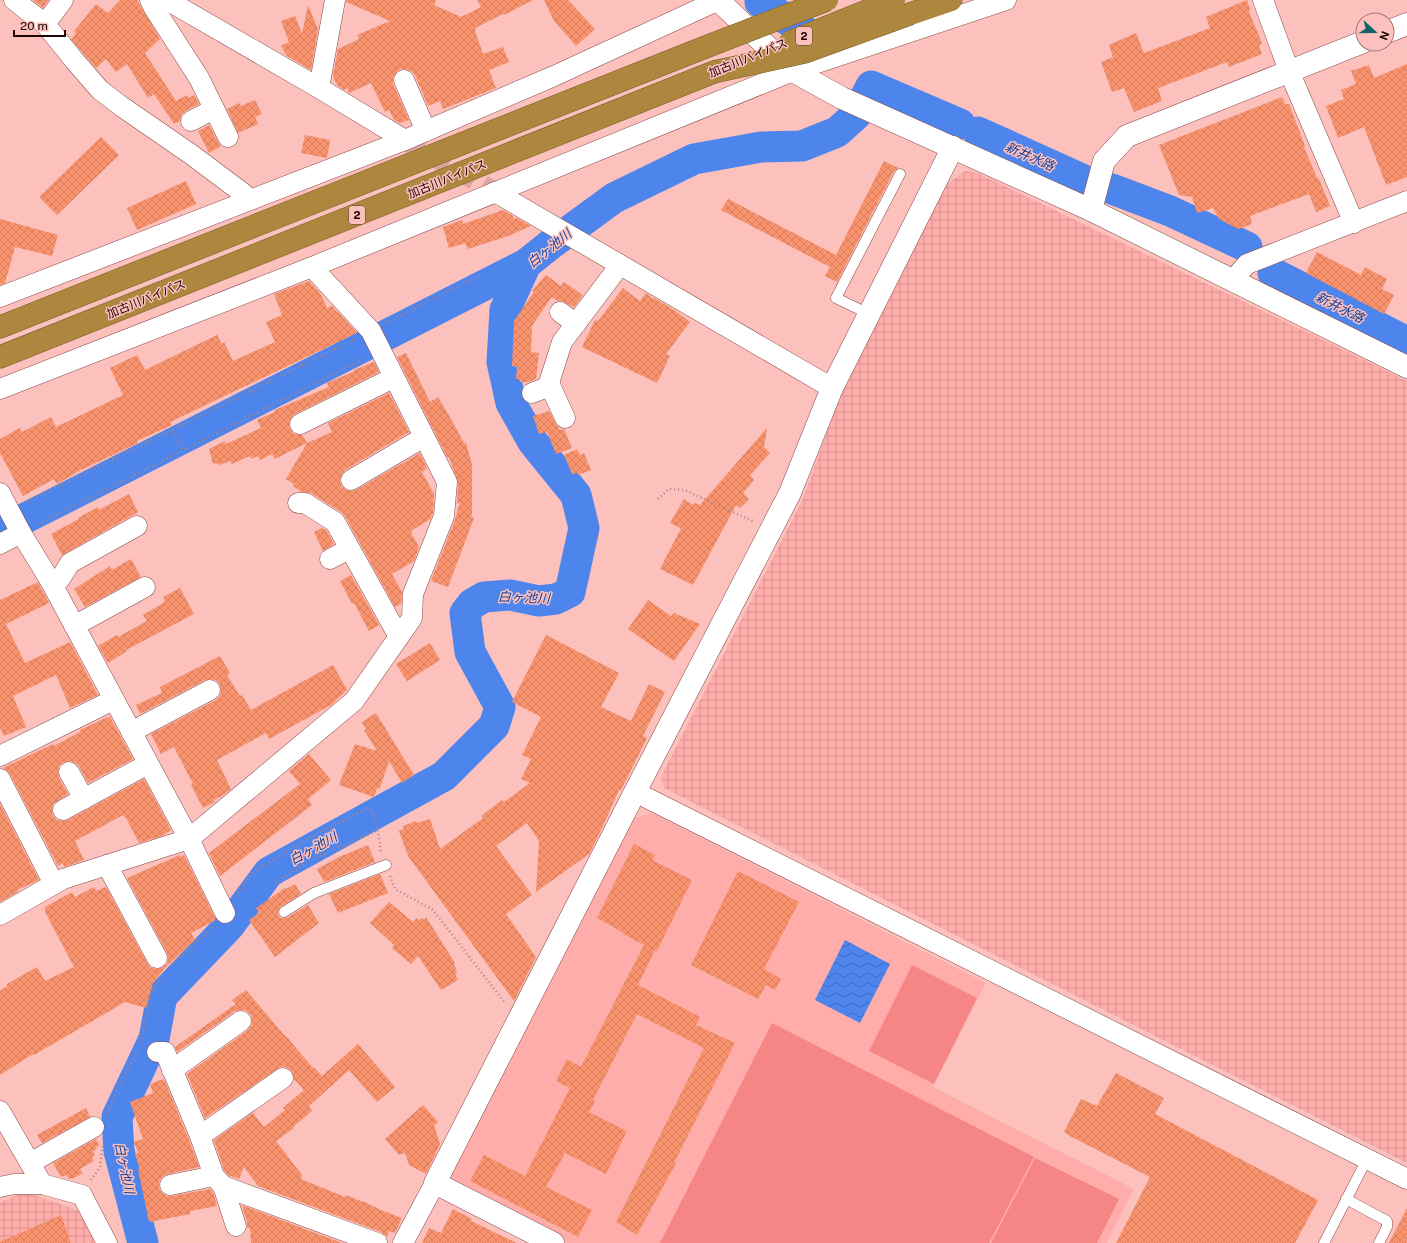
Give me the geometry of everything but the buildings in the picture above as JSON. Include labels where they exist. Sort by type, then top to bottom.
[{"type":"highway","name":"2","points":[[702,45],[787,0]]},
{"type":"highway","name":"加古川バイパス","points":[[0,327],[621,80],[702,45],[827,0]]},
{"type":"highway","name":"加古川バイパス","points":[[0,357],[714,72],[902,7],[951,0]]},
{"type":"street","points":[[14,0],[46,24],[100,90],[244,194]]},
{"type":"street","points":[[46,24],[63,0]]},
{"type":"street","points":[[150,0],[199,78],[228,136]]},
{"type":"street","points":[[167,0],[319,88],[404,140]]},
{"type":"street","points":[[319,88],[335,0]]},
{"type":"street","points":[[0,297],[426,131],[554,76],[718,0],[793,71],[842,98],[1091,210],[1407,367]]},
{"type":"street","points":[[0,389],[312,267],[793,71],[1006,0]]},
{"type":"street","points":[[1263,0],[1289,71],[1354,223]]},
{"type":"street","points":[[1395,29],[1407,24]]},
{"type":"street","points":[[1091,210],[1104,161],[1127,136],[1355,45]]},
{"type":"street","points":[[404,80],[426,131]]},
{"type":"street","points":[[191,121],[214,109]]},
{"type":"street","points":[[403,1243],[519,1021],[635,792],[790,493],[832,388],[953,147]]},
{"type":"street","points":[[495,192],[832,388]]},
{"type":"street","points":[[1233,280],[1247,264],[1407,201]]},
{"type":"street","points":[[564,418],[541,389],[549,383],[562,342],[620,265]]},
{"type":"street","points":[[0,915],[63,879],[189,839],[354,701],[412,618],[413,594],[444,516],[447,482],[393,378],[371,331],[312,267]]},
{"type":"street","points":[[560,312],[576,324]]},
{"type":"street","points":[[312,425],[393,378]]},
{"type":"street","points":[[351,480],[424,437]]},
{"type":"street","points":[[298,503],[305,503],[335,522],[399,637]]},
{"type":"street","points":[[3,506],[51,582],[189,839],[225,913]]},
{"type":"street","points":[[51,582],[60,579],[70,563],[123,543],[137,526]]},
{"type":"street","points":[[0,544],[21,533]]},
{"type":"street","points":[[330,559],[349,549]]},
{"type":"street","points":[[74,626],[145,587]]},
{"type":"street","points":[[131,732],[210,690]]},
{"type":"street","points":[[0,754],[113,700]]},
{"type":"street","points":[[63,810],[148,764]]},
{"type":"street","points":[[70,772],[84,798]]},
{"type":"street","points":[[0,779],[54,884]]},
{"type":"street","points":[[635,792],[1407,1179]]},
{"type":"street","points":[[107,865],[165,965]]},
{"type":"street","points":[[172,1070],[241,1021]]},
{"type":"street","points":[[157,1052],[165,1052],[236,1226]]},
{"type":"street","points":[[200,1136],[270,1097],[283,1078]]},
{"type":"street","points":[[0,1111],[42,1184]]},
{"type":"street","points":[[30,1163],[101,1127]]},
{"type":"street","points":[[170,1184],[218,1181],[378,1243]]},
{"type":"street","points":[[435,1182],[553,1243]]},
{"type":"street","points":[[0,1187],[14,1184],[42,1184],[82,1195],[106,1243]]},
{"type":"lane","points":[[869,314],[836,298],[900,174]]},
{"type":"lane","points":[[284,912],[314,893],[386,865]]},
{"type":"lane","points":[[1324,1243],[1367,1159]]},
{"type":"lane","points":[[1346,1199],[1386,1221],[1387,1227],[1379,1243]]},
{"type":"path","points":[[3,506],[172,430],[481,275]]},
{"type":"path","points":[[21,533],[381,350]]},
{"type":"path","points":[[172,430],[183,451]]},
{"type":"path","points":[[658,499],[669,489],[684,490],[757,523]]},
{"type":"path","points":[[82,1195],[100,1167],[101,1127],[118,1088],[139,1047],[146,1024],[149,1004],[165,965],[184,953],[209,931],[225,913],[252,873],[307,840],[370,807],[377,824],[381,853],[395,889],[433,910],[519,1021]]},
{"type":"path","points":[[276,883],[308,862],[378,830]]},
{"type":"shaded area","points":[[965,171],[978,173],[1407,381],[1407,1163],[664,788],[661,777],[803,499],[846,379],[947,184]]},
{"type":"shaded area","points":[[652,813],[986,983],[933,1087],[1134,1189],[1107,1243],[568,1243],[454,1185],[450,1175],[634,818]]},
{"type":"shaded area","points":[[912,965],[977,998],[934,1084],[869,1051]]},
{"type":"shaded area","points":[[772,1023],[1034,1157],[989,1243],[660,1243]]},
{"type":"shaded area","points":[[1035,1158],[1119,1199],[1097,1243],[991,1243]]},
{"type":"shaded area","points":[[26,1192],[80,1211],[98,1243],[0,1243],[0,1202]]},
{"type":"water","points":[[845,940],[890,964],[860,1023],[815,1000]]},
{"type":"waterway","name":"新井水路","points":[[760,0],[760,2],[815,38],[836,32]]},
{"type":"waterway","name":"白ヶ池川","points":[[143,1243],[119,1151],[117,1117],[154,1039],[162,996],[229,926],[269,872],[444,776],[494,726],[500,707],[470,652],[465,613],[472,604],[484,597],[510,595],[539,601],[556,599],[570,592],[584,528],[576,495],[533,442],[511,403],[502,362],[505,310],[526,264],[614,198],[694,159],[761,147],[802,146],[837,132],[856,115],[871,86],[960,124]]},
{"type":"waterway","name":"新井水路","points":[[978,132],[1082,179]]},
{"type":"waterway","name":"新井水路","points":[[1112,189],[1170,211],[1247,247]]},
{"type":"waterway","points":[[0,531],[526,264]]},
{"type":"waterway","name":"新井水路","points":[[1273,273],[1407,342]]},
{"type":"tunnel","points":[[405,140],[495,192]]}]
